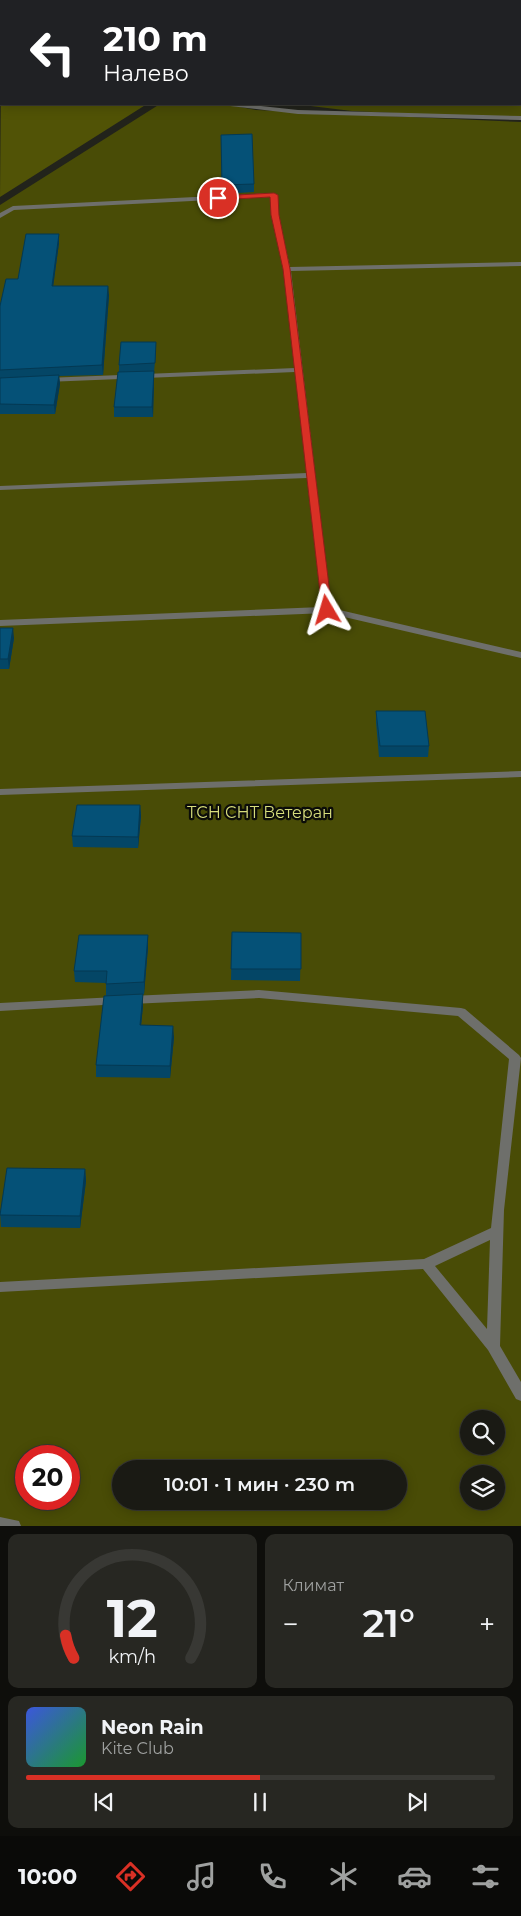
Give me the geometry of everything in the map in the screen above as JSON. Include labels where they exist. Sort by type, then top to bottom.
[{"type":"street","points":[[238,105],[298,112],[521,118]]},
{"type":"street","points":[[371,115],[372,105]]},
{"type":"street","points":[[0,216],[13,208],[274,195],[275,215],[286,269],[327,610]]},
{"type":"street","points":[[286,269],[521,264]]},
{"type":"street","points":[[40,380],[298,370]]},
{"type":"street","points":[[0,488],[310,475]]},
{"type":"street","points":[[0,623],[327,610],[521,655]]},
{"type":"street","points":[[0,792],[521,774]]},
{"type":"street","points":[[0,1007],[259,994],[461,1012],[515,1058],[497,1231],[493,1346]]},
{"type":"street","points":[[0,1287],[426,1264],[497,1231]]},
{"type":"street","points":[[426,1264],[493,1346],[521,1395]]},
{"type":"street","points":[[0,1523],[14,1526]]},
{"type":"green space","name":"ТСН СНТ Ветеран","points":[[158,105],[229,105],[256,110],[521,122],[521,1526],[0,1526],[0,205]]},
{"type":"green space","points":[[302,105],[521,105],[521,119],[352,111]]},
{"type":"shaded area","points":[[1,105],[145,105],[0,197]]},
{"type":"building","points":[[252,134],[254,184],[222,185],[221,135]]},
{"type":"building","points":[[26,234],[59,234],[52,286],[108,286],[102,365],[0,370],[0,306],[6,279],[18,279]]},
{"type":"building","points":[[121,342],[156,342],[155,363],[119,365]]},
{"type":"building","points":[[154,371],[152,407],[114,407],[118,372]]},
{"type":"building","points":[[59,375],[54,405],[0,404],[0,378]]},
{"type":"building","points":[[0,628],[13,628],[8,659],[0,659]]},
{"type":"building","points":[[376,711],[425,711],[429,746],[380,746]]},
{"type":"building","points":[[77,805],[140,805],[138,837],[72,836]]},
{"type":"building","points":[[232,932],[301,933],[301,969],[231,969]]},
{"type":"building","points":[[79,935],[148,935],[144,982],[106,984],[107,971],[74,971]]},
{"type":"building","points":[[143,994],[140,1025],[173,1026],[170,1066],[96,1065],[104,996]]},
{"type":"building","points":[[7,1168],[85,1169],[80,1216],[0,1215]]},
{"type":"route","points":[[218,198],[274,195],[275,215],[285,261],[327,610]]}]
